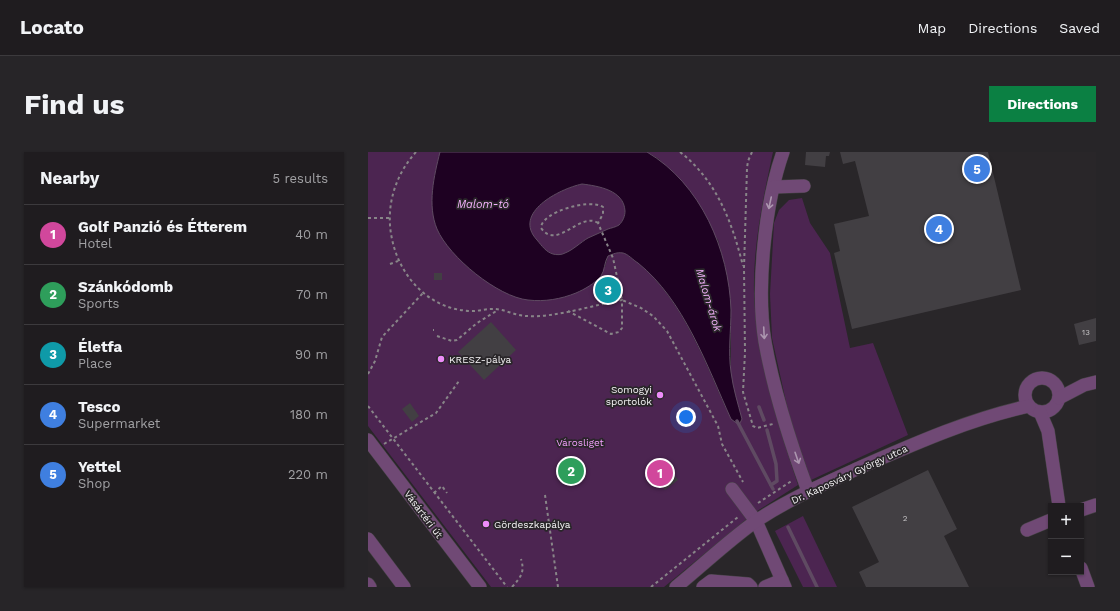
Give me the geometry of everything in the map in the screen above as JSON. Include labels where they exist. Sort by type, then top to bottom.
[{"type":"street","points":[[783,152],[774,187],[764,248],[762,288],[764,340],[784,421],[808,491]]},
{"type":"street","points":[[774,187],[804,186]]},
{"type":"street","points":[[1058,392],[1048,379],[1038,378],[1031,382],[1027,387],[1048,431],[1059,503]]},
{"type":"street","points":[[1037,406],[1058,392],[1090,383]]},
{"type":"street","name":"Dr. Kaposváry György utca","points":[[676,587],[756,521],[808,491],[921,440],[996,414],[1037,406]]},
{"type":"street","name":"Vásártéri út","points":[[372,445],[480,587]]},
{"type":"street","points":[[738,487],[752,507],[756,521],[783,583],[765,587]]},
{"type":"street","points":[[1084,509],[1096,505]]},
{"type":"street","points":[[1027,530],[1048,521]]},
{"type":"street","points":[[368,539],[404,587]]},
{"type":"street","points":[[1084,575],[1088,587]]},
{"type":"street","points":[[703,587],[711,581],[748,584],[751,587]]},
{"type":"path","points":[[416,152],[400,172],[396,183],[390,218],[391,234],[398,261],[404,272],[423,293],[445,306],[462,310],[500,310],[527,316],[543,316],[622,300],[641,308],[653,316],[667,331],[718,426],[722,444],[738,487]]},
{"type":"path","points":[[680,152],[690,160],[704,176],[722,202],[737,243],[744,268]]},
{"type":"path","points":[[752,152],[747,168],[744,268],[745,352],[743,392],[753,426],[757,428],[774,424]]},
{"type":"path","points":[[568,311],[611,334],[616,334],[622,328],[622,300],[613,258],[598,223],[590,220],[586,221],[567,231],[553,235],[543,232],[541,228],[542,222],[548,217],[580,204],[598,204],[603,207],[603,214],[598,223]]},
{"type":"path","points":[[368,218],[390,218]]},
{"type":"path","points":[[390,264],[398,261]]},
{"type":"path","points":[[368,374],[375,361],[377,349],[382,337],[423,293]]},
{"type":"path","points":[[437,336],[452,341],[457,340],[466,335],[477,323],[500,310]]},
{"type":"path","points":[[372,445],[392,438],[436,413],[460,381]]},
{"type":"path","points":[[368,406],[507,587]]},
{"type":"path","points":[[651,587],[752,507],[802,474]]},
{"type":"path","points":[[434,493],[442,486],[447,493]]},
{"type":"path","points":[[545,495],[558,587]]},
{"type":"path","points":[[512,587],[522,576],[524,570],[521,559]]},
{"type":"green space","name":"Városliget","points":[[368,152],[440,152],[432,193],[466,266],[510,295],[605,267],[608,256],[613,254],[623,253],[629,256],[654,278],[681,315],[703,356],[731,419],[731,310],[726,270],[718,240],[659,159],[647,152],[773,152],[762,205],[757,240],[754,293],[759,342],[769,390],[798,485],[754,513],[664,587],[491,587],[368,426]]},
{"type":"green space","points":[[582,184],[609,190],[620,198],[624,204],[624,218],[619,225],[588,238],[564,254],[559,255],[551,253],[542,247],[531,230],[530,221],[534,212],[551,197],[562,191]]},
{"type":"green space","points":[[802,198],[810,223],[830,253],[850,348],[873,343],[908,435],[811,480],[790,420],[772,338],[770,294],[774,223],[779,210],[789,200]]},
{"type":"green space","points":[[803,516],[837,587],[803,587],[775,531]]},
{"type":"water","name":"Malom-tó","points":[[440,152],[647,152],[666,166],[683,182],[697,200],[718,242],[725,264],[731,310],[730,364],[734,390],[742,419],[739,425],[731,419],[693,335],[669,296],[654,278],[627,255],[623,253],[615,253],[608,256],[601,276],[583,290],[565,297],[541,301],[528,300],[503,292],[489,284],[463,263],[443,240],[434,220],[432,210],[432,190]],"holes":[[[582,184],[609,190],[620,198],[624,204],[625,211],[623,220],[618,226],[588,238],[564,254],[556,255],[548,252],[537,240],[531,230],[530,221],[534,212],[551,197],[562,191]]]},
{"type":"building","points":[[806,152],[830,152],[829,156],[826,156],[825,167],[805,165]]},
{"type":"building","points":[[840,152],[988,152],[1021,290],[852,329],[834,253],[840,251],[834,224],[869,216],[855,161],[843,164]]},
{"type":"building","points":[[434,273],[442,273],[442,280],[434,280]]},
{"type":"building","points":[[1096,318],[1096,341],[1079,345],[1074,324]]},
{"type":"building","points":[[491,322],[516,350],[484,380],[458,352]]},
{"type":"building","points":[[410,403],[419,416],[412,422],[402,409]]},
{"type":"building","points":[[662,459],[678,480],[665,490],[658,481],[653,485],[646,475],[651,471],[649,469]]},
{"type":"building","points":[[928,470],[957,529],[944,536],[969,587],[866,587],[859,572],[879,562],[852,507]]},
{"type":"waterway","points":[[759,407],[764,420]]},
{"type":"waterway","name":"Malom-árok","points":[[737,421],[773,489]]},
{"type":"waterway","points":[[767,430],[776,464],[777,481],[771,485]]},
{"type":"waterway","name":"Malom-árok","points":[[788,527],[817,587]]},
{"type":"place","name":"Yettel","points":[[977,169]]},
{"type":"place","name":"Tesco","points":[[939,229]]},
{"type":"place","name":"Életfa","points":[[608,290]]},
{"type":"place","name":"KRESZ-pálya","points":[[441,359]]},
{"type":"place","name":"Somogyi sportolók","points":[[660,395]]},
{"type":"place","name":"Szánkódomb","points":[[571,471]]},
{"type":"place","name":"Golf Panzió és Étterem","points":[[660,473]]},
{"type":"place","name":"Gördeszkapálya","points":[[486,524]]}]
